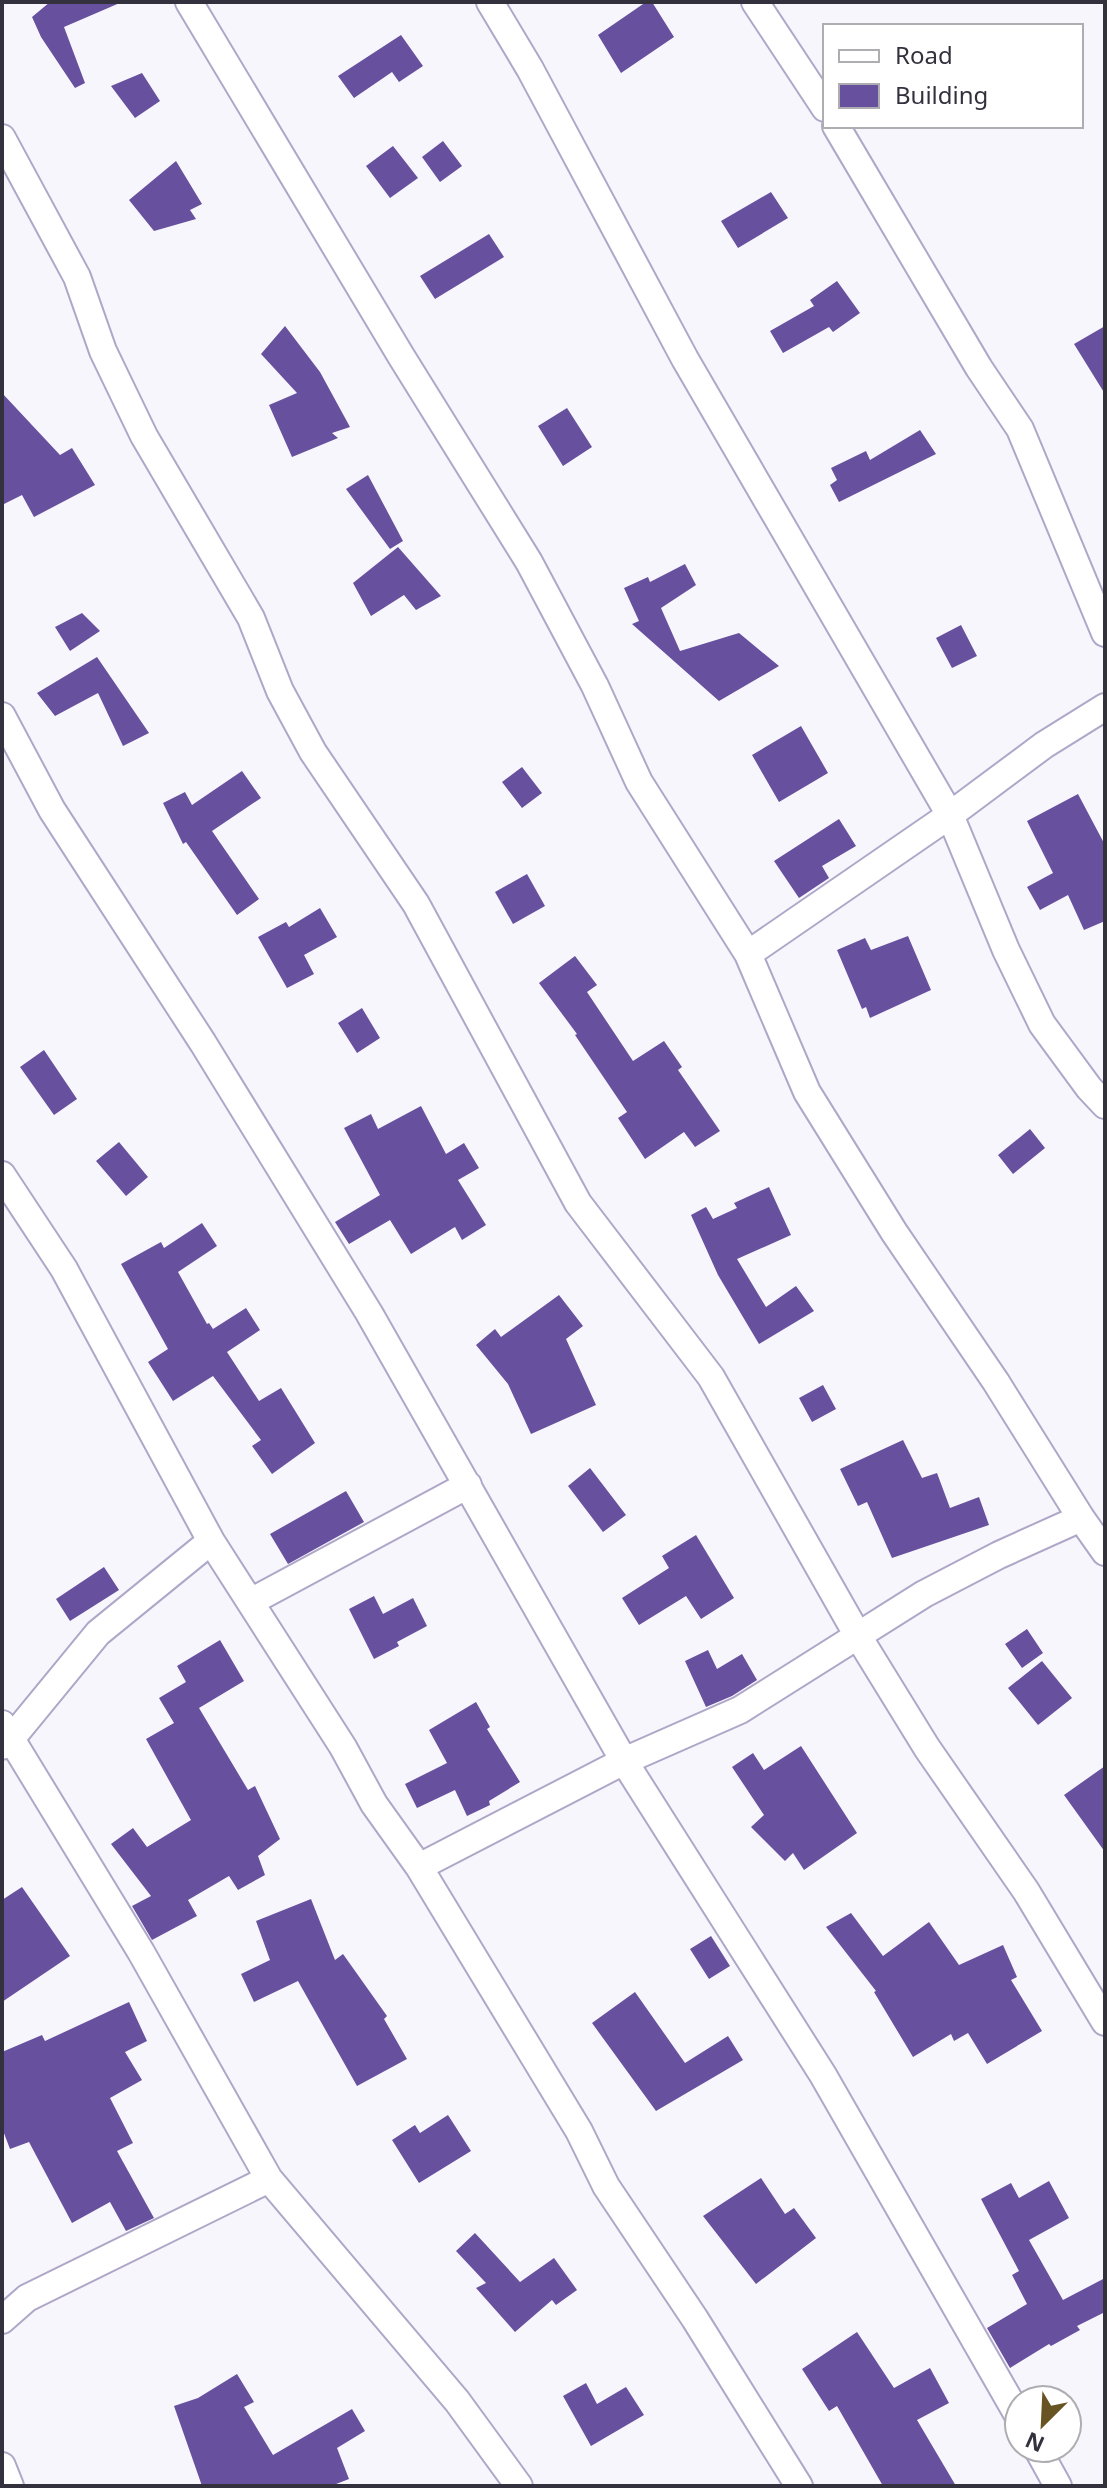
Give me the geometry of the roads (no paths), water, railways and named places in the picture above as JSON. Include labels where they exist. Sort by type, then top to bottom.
[{"type":"street","points":[[189,2],[401,356],[529,562],[595,686],[639,782],[748,954],[807,1092],[894,1232],[996,1382],[1105,1552]]},
{"type":"street","points":[[490,2],[544,95],[685,359],[950,815],[1006,950],[1042,1024],[1105,1105]]},
{"type":"street","points":[[755,2],[823,105]]},
{"type":"street","points":[[837,128],[979,368],[1020,429],[1105,633]]},
{"type":"street","points":[[2,138],[77,277],[103,351],[144,436],[251,618],[280,691],[313,752],[416,904],[578,1203],[711,1377],[858,1636],[927,1748],[1026,1891],[1105,2022]]},
{"type":"street","points":[[748,954],[950,815],[1044,745],[1105,707]]},
{"type":"street","points":[[2,716],[52,810],[212,1056],[369,1313],[624,1761],[823,2075],[1003,2389]]},
{"type":"street","points":[[2,1175],[64,1269],[211,1541],[343,1747],[374,1804],[419,1867],[579,2131],[606,2186],[695,2319],[799,2486]]},
{"type":"street","points":[[252,1601],[468,1485]]},
{"type":"street","points":[[419,1867],[624,1761],[740,1710],[937,1588],[999,1555],[1081,1518]]},
{"type":"street","points":[[211,1541],[98,1633],[5,1737],[141,1952],[269,2179],[457,2401],[519,2486]]},
{"type":"street","points":[[2,2320],[27,2298],[269,2179]]},
{"type":"street","points":[[1046,2464],[1058,2486]]},
{"type":"street","points":[[2,2466],[10,2486]]}]
